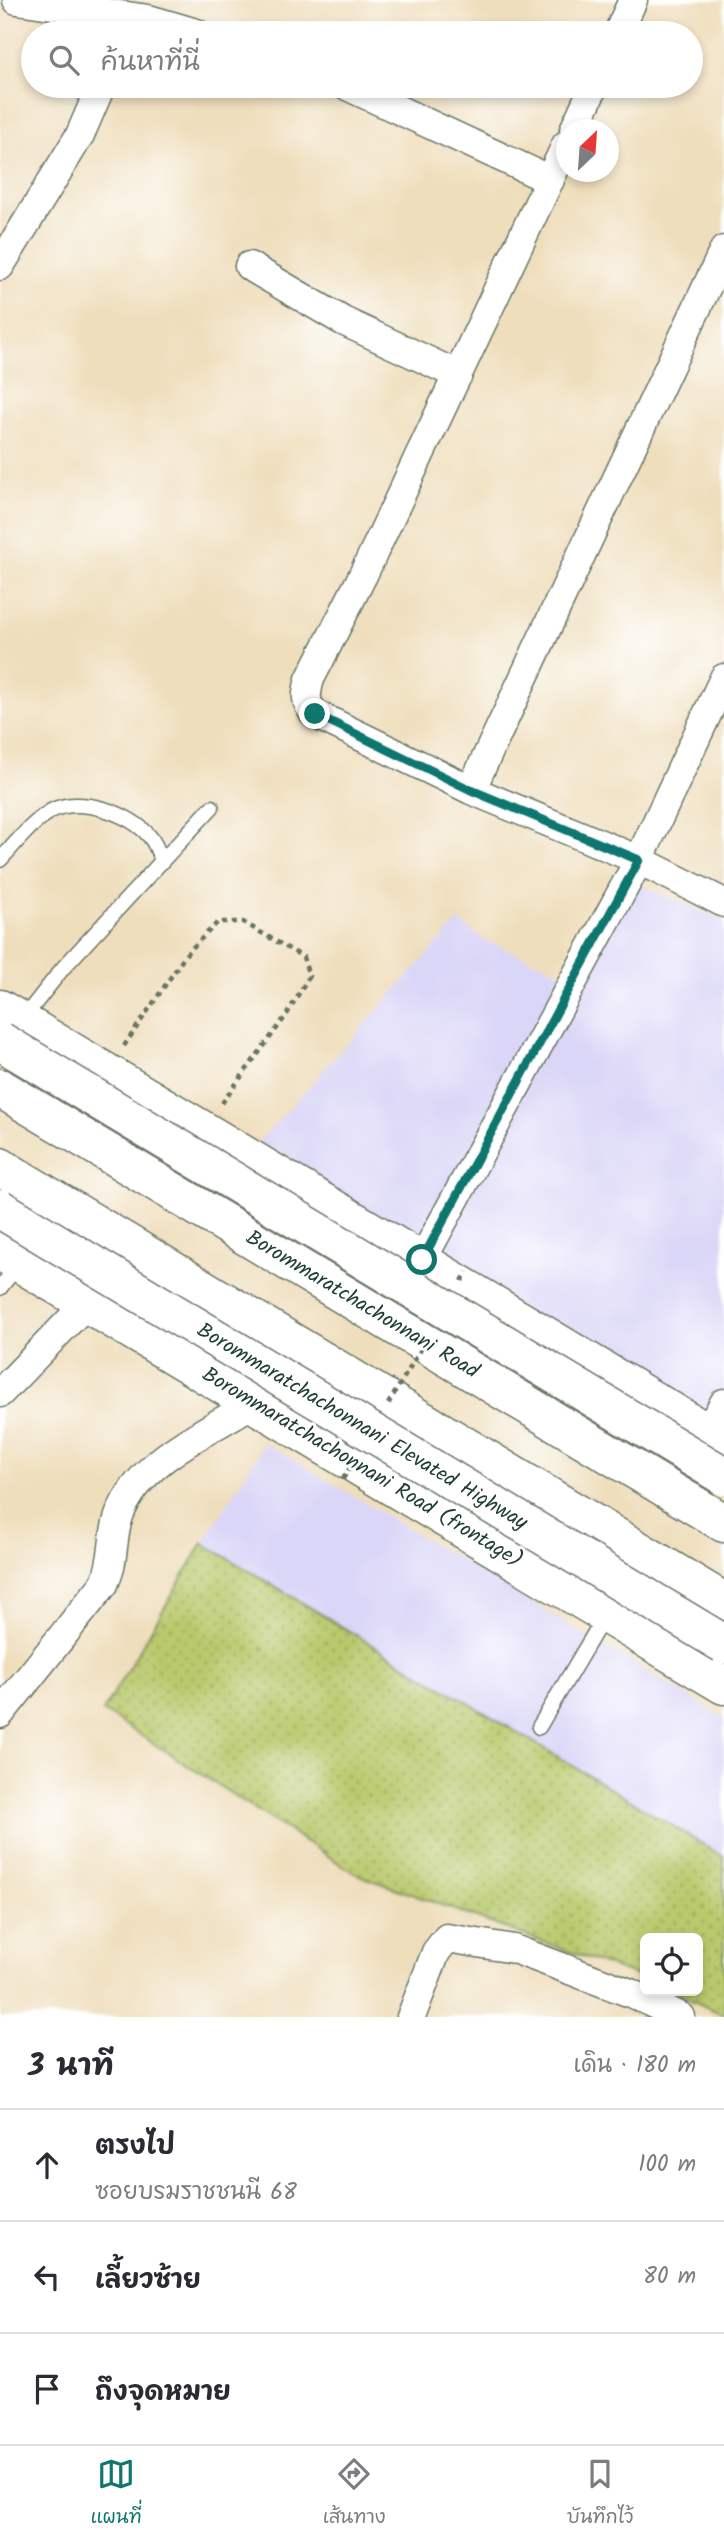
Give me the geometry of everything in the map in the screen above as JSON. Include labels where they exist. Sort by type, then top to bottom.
[{"type":"main road","points":[[7,1024],[108,1074],[422,1260],[718,1427]]},
{"type":"main road","points":[[7,1024],[724,1476]]},
{"type":"main road","name":"Borommaratchachonnani Road","points":[[0,1088],[724,1523]]},
{"type":"main road","points":[[0,1167],[724,1602]]},
{"type":"main road","name":"Borommaratchachonnani Elevated Highway","points":[[0,1209],[724,1644]]},
{"type":"main road","name":"Borommaratchachonnani Road (frontage)","points":[[7,1267],[87,1303],[724,1685]]},
{"type":"street","points":[[18,0],[147,21]]},
{"type":"street","points":[[623,21],[633,0]]},
{"type":"street","points":[[0,266],[80,135],[96,98]]},
{"type":"street","points":[[373,98],[550,180]]},
{"type":"street","points":[[578,119],[588,98]]},
{"type":"street","points":[[556,167],[310,679],[306,696],[308,707],[315,714],[471,790],[639,860],[724,903]]},
{"type":"street","points":[[471,790],[724,250]]},
{"type":"street","points":[[249,267],[343,321],[458,374]]},
{"type":"street","points":[[422,1260],[639,860],[724,678]]},
{"type":"street","points":[[0,1393],[87,1303]]},
{"type":"street","points":[[0,1714],[104,1584],[112,1569],[119,1516],[146,1475],[175,1450],[253,1403]]},
{"type":"street","points":[[411,2017],[436,1952],[447,1938],[514,1949],[633,1994],[681,2017]]},
{"type":"lane","points":[[0,860],[34,824],[52,810],[79,803],[135,824],[151,838],[162,862]]},
{"type":"lane","points":[[7,1024],[63,968],[212,807]]},
{"type":"lane","points":[[539,1727],[606,1614]]},
{"type":"path","points":[[108,1074],[138,1023],[187,953],[218,922],[243,922],[303,957],[309,976],[286,1016],[202,1129]]},
{"type":"path","points":[[460,1284],[467,1272]]},
{"type":"path","points":[[384,1410],[433,1330]]},
{"type":"path","points":[[342,1479],[356,1456]]},
{"type":"shaded area","points":[[614,873],[724,921],[724,1431],[256,1145],[458,921],[487,941],[571,976]]},
{"type":"shaded area","points":[[265,1443],[724,1718],[724,1857],[203,1543]]},
{"type":"green space","points":[[203,1543],[724,1857],[724,2015],[682,1996],[703,1996],[703,1933],[640,1933],[640,1977],[356,1874],[103,1711]]},
{"type":"route","points":[[315,714],[471,790],[639,860],[422,1260]]}]
